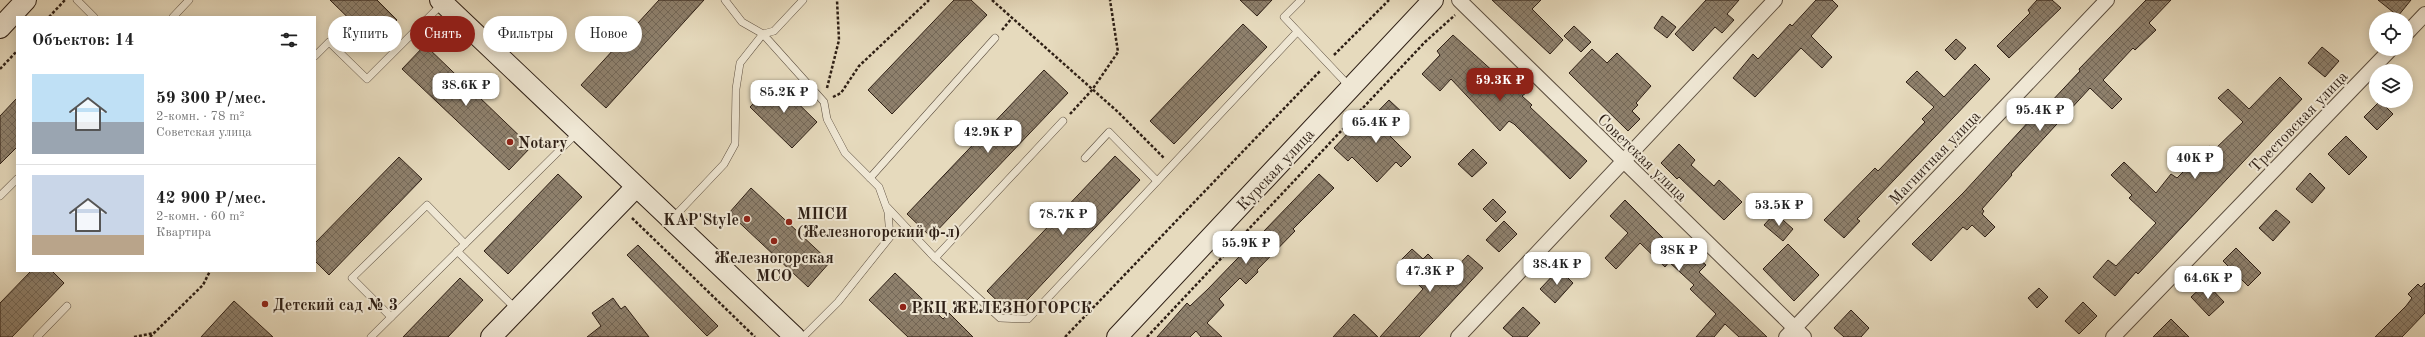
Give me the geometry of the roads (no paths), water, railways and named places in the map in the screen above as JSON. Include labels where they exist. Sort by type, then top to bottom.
[{"type":"main road","points":[[0,28],[26,0]]},
{"type":"main road","name":"Курская улица","points":[[1117,337],[1433,0]]},
{"type":"main road","points":[[442,1],[670,220],[795,337]]},
{"type":"main road","points":[[491,337],[636,187]]},
{"type":"street","points":[[1458,337],[1775,0]]},
{"type":"street","name":"Магнитная улица","points":[[1795,334],[2107,0]]},
{"type":"street","name":"Советская улица","points":[[1462,2],[1795,334]]},
{"type":"street","points":[[2413,27],[2425,14]]},
{"type":"street","name":"Трестовская улица","points":[[2113,337],[2384,56]]},
{"type":"lane","points":[[77,0],[93,16]]},
{"type":"lane","points":[[174,16],[189,0]]},
{"type":"lane","points":[[725,0],[742,22],[763,34],[824,102],[827,119],[845,153],[879,187],[885,206],[890,237],[838,302],[803,337]]},
{"type":"lane","points":[[670,220],[724,164],[735,144],[736,89],[740,63],[763,34],[774,31],[804,0]]},
{"type":"lane","points":[[1301,0],[1284,17],[1351,88]]},
{"type":"lane","points":[[316,55],[329,42],[367,79],[442,1]]},
{"type":"lane","points":[[885,206],[935,258],[1000,318],[1028,319],[1297,32]]},
{"type":"lane","points":[[870,178],[995,38]]},
{"type":"lane","points":[[935,258],[1063,122]]},
{"type":"lane","points":[[371,337],[578,132]]},
{"type":"lane","points":[[1085,158],[1109,132],[1157,181]]},
{"type":"lane","points":[[0,196],[16,180]]},
{"type":"lane","points":[[391,317],[352,278],[427,205],[465,244]]},
{"type":"lane","points":[[457,251],[517,310]]},
{"type":"lane","points":[[36,337],[67,306]]},
{"type":"place","name":"Notary","points":[[510,142]]},
{"type":"place","name":"KAP'Style","points":[[747,219]]},
{"type":"place","name":"МПСИ (Железногорский ф-л)","points":[[789,222]]},
{"type":"place","name":"Железногорская МСО","points":[[774,241]]},
{"type":"place","name":"Детский сад № 3","points":[[265,304]]},
{"type":"place","name":"РКЦ ЖЕЛЕЗНОГОРСК","points":[[903,307]]}]
